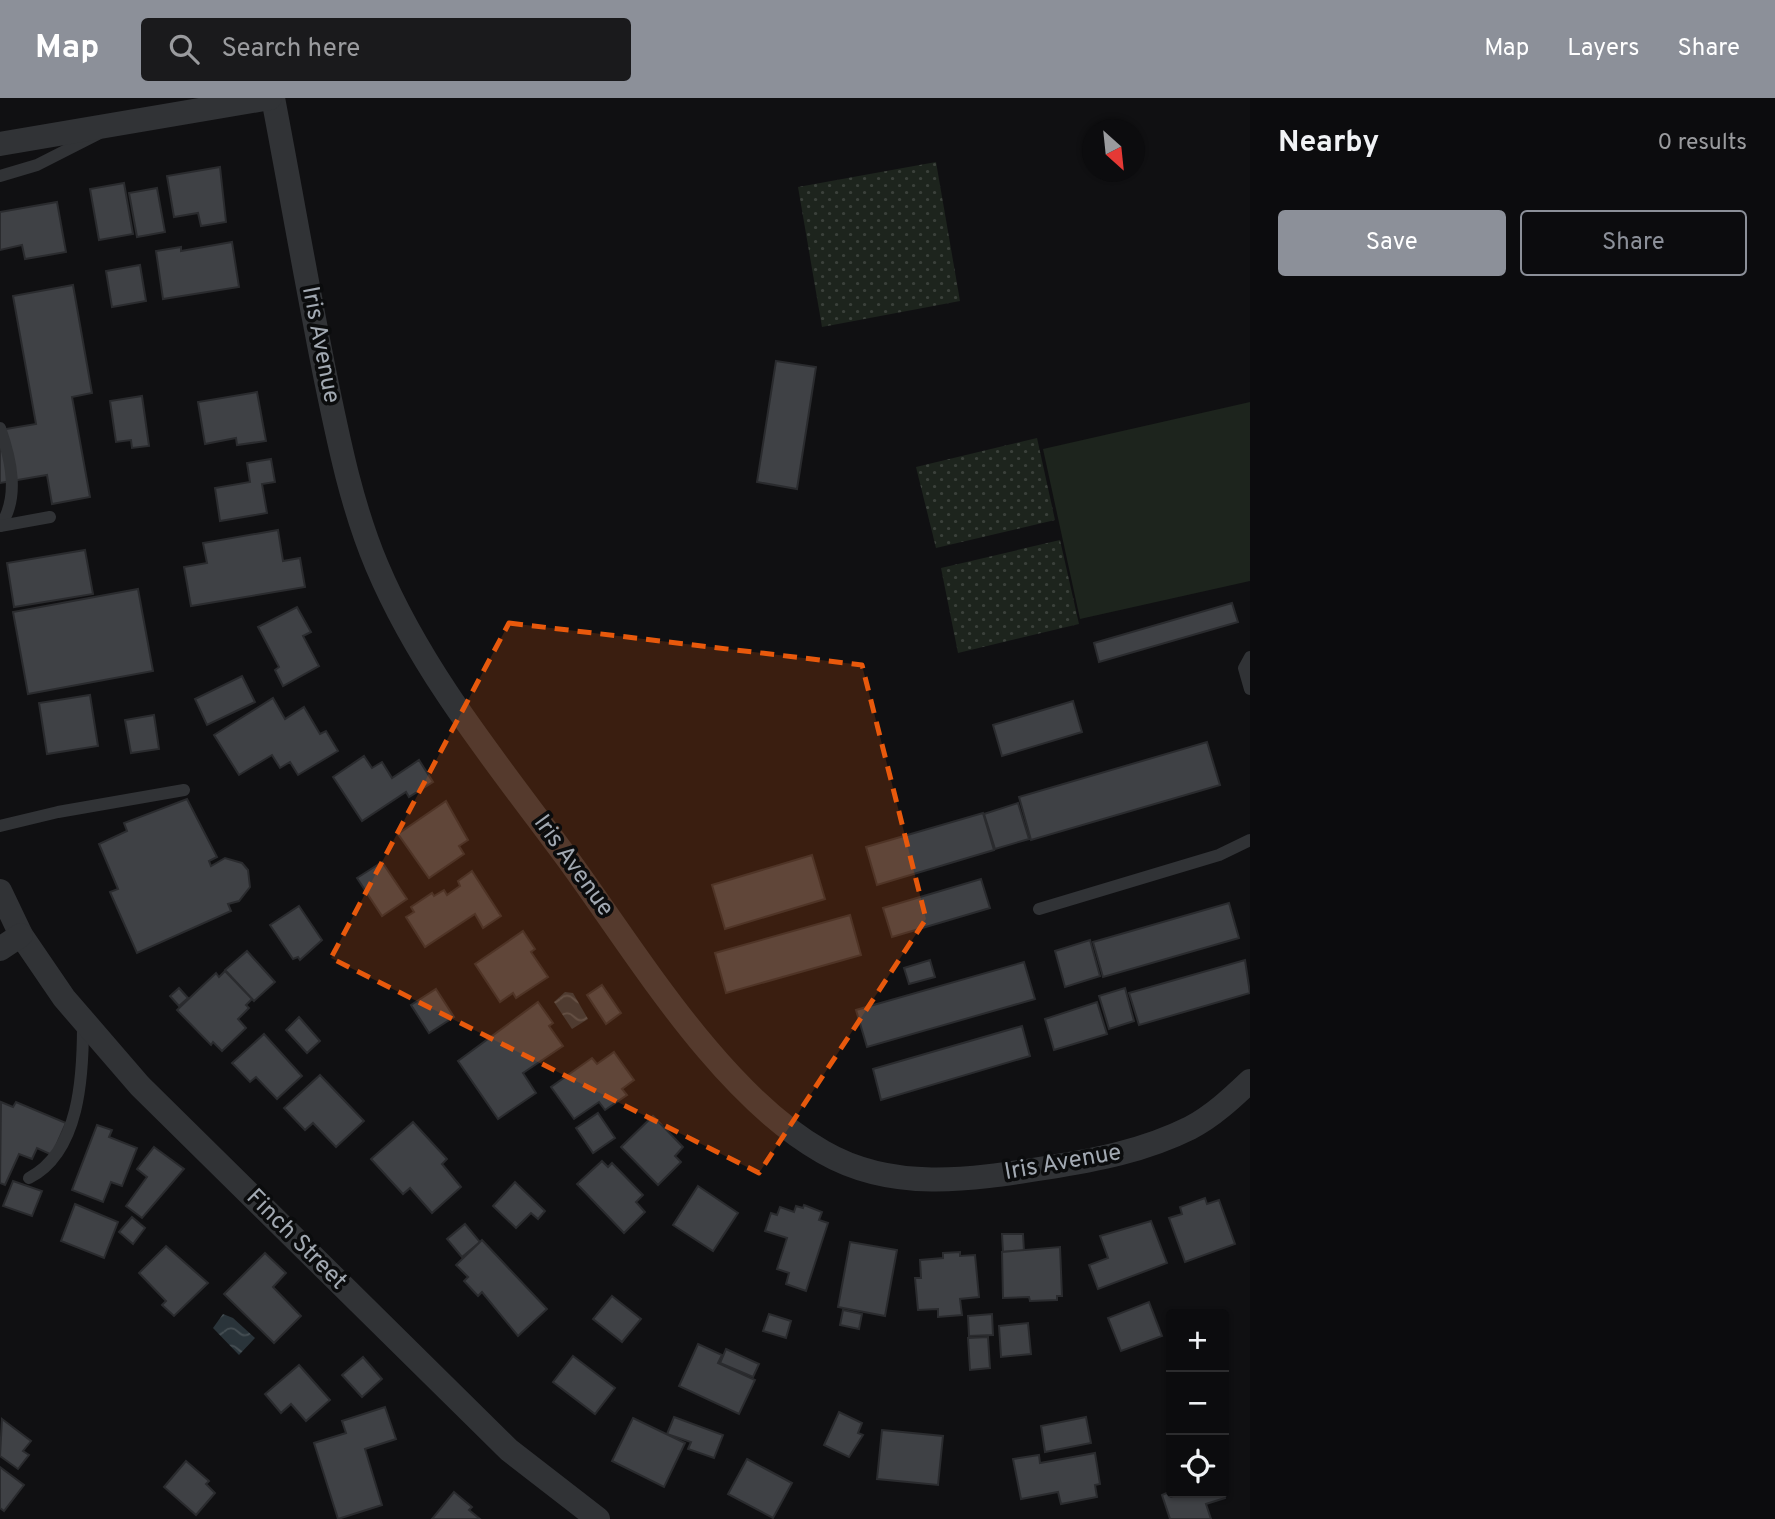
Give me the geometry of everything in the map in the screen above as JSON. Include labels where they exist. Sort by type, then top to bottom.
[{"type":"street","points":[[0,144],[272,98]]},
{"type":"street","name":"Iris Avenue","points":[[272,98],[338,438],[358,514],[378,568],[406,626],[452,701],[695,1033],[745,1093],[781,1124],[823,1152],[865,1172],[921,1180],[966,1180],[1092,1160],[1145,1147],[1194,1126],[1250,1081]]},
{"type":"street","name":"Finch Street","points":[[0,891],[21,935],[64,998],[140,1086],[499,1441],[598,1519]]},
{"type":"street","points":[[0,949],[21,935]]},
{"type":"lane","points":[[0,176],[49,160],[114,124]]},
{"type":"lane","points":[[0,428],[14,494],[9,512],[0,526]]},
{"type":"lane","points":[[0,526],[50,517]]},
{"type":"lane","points":[[1250,657],[1244,668],[1250,689]]},
{"type":"lane","points":[[0,826],[58,812],[184,790]]},
{"type":"lane","points":[[1039,909],[1219,855],[1250,840]]},
{"type":"lane","points":[[29,1178],[49,1164],[71,1123],[83,1072],[83,1021]]},
{"type":"highlighted area","points":[[509,623],[862,665],[926,919],[759,1173],[331,958]]},
{"type":"shaded area","points":[[936,162],[960,301],[822,327],[798,187]]},
{"type":"shaded area","points":[[1250,402],[1250,581],[1080,619],[1043,449]]},
{"type":"shaded area","points":[[1037,438],[1055,520],[936,548],[916,467]]},
{"type":"shaded area","points":[[1060,540],[1079,624],[958,653],[941,568]]},
{"type":"water","points":[[565,992],[573,993],[588,1019],[572,1029],[554,1002]]},
{"type":"water","points":[[223,1314],[233,1318],[255,1338],[239,1355],[213,1328]]},
{"type":"building","points":[[220,167],[226,222],[201,226],[198,213],[174,217],[167,176]]},
{"type":"building","points":[[124,183],[133,234],[99,240],[90,189]]},
{"type":"building","points":[[157,188],[165,232],[137,237],[129,193]]},
{"type":"building","points":[[57,202],[66,252],[25,259],[22,245],[0,250],[0,212]]},
{"type":"building","points":[[232,242],[239,287],[163,299],[156,251],[181,247],[181,251]]},
{"type":"building","points":[[140,265],[146,301],[112,307],[106,271]]},
{"type":"building","points":[[73,285],[92,393],[72,397],[90,497],[52,504],[47,475],[0,483],[0,430],[36,424],[13,296]]},
{"type":"building","points":[[776,361],[816,367],[797,489],[757,482]]},
{"type":"building","points":[[257,392],[266,441],[237,445],[236,438],[205,444],[198,402]]},
{"type":"building","points":[[142,396],[149,446],[132,448],[131,440],[116,442],[110,401]]},
{"type":"building","points":[[271,459],[275,482],[262,484],[267,513],[220,521],[215,488],[250,482],[247,463]]},
{"type":"building","points":[[278,530],[283,561],[300,558],[305,587],[191,606],[184,567],[207,563],[203,543]]},
{"type":"building","points":[[85,550],[93,594],[14,607],[7,563]]},
{"type":"building","points":[[138,589],[153,671],[28,694],[13,612]]},
{"type":"building","points":[[1232,603],[1238,622],[1099,662],[1094,643]]},
{"type":"building","points":[[297,607],[311,632],[303,636],[319,666],[283,686],[275,670],[279,667],[258,627]]},
{"type":"building","points":[[242,676],[255,702],[207,725],[195,699]]},
{"type":"building","points":[[90,695],[98,746],[47,754],[39,703]]},
{"type":"building","points":[[273,698],[285,719],[304,707],[320,734],[326,731],[338,751],[298,775],[290,762],[280,768],[272,755],[239,775],[214,735]]},
{"type":"building","points":[[1073,701],[1082,732],[1002,756],[993,725]]},
{"type":"building","points":[[154,715],[159,749],[131,753],[125,720]]},
{"type":"building","points":[[1207,742],[1220,785],[1031,840],[1019,797]]},
{"type":"building","points":[[364,756],[372,768],[382,762],[392,778],[419,760],[433,782],[409,797],[406,792],[362,821],[333,777]]},
{"type":"building","points":[[187,799],[217,857],[209,861],[211,866],[225,858],[242,863],[248,870],[250,887],[239,901],[228,904],[231,911],[137,953],[110,892],[118,889],[99,844],[127,831],[124,823]]},
{"type":"building","points":[[446,801],[468,840],[459,846],[464,854],[429,878],[398,834]]},
{"type":"building","points":[[1018,803],[1029,839],[995,849],[984,814]]},
{"type":"building","points":[[983,813],[994,850],[877,885],[866,847]]},
{"type":"building","points":[[812,855],[825,899],[725,929],[712,885]]},
{"type":"building","points":[[382,862],[407,899],[382,916],[357,878]]},
{"type":"building","points":[[472,871],[501,916],[483,928],[475,914],[425,947],[406,917],[414,912],[411,907],[432,893],[434,896],[444,890],[447,895],[460,886],[458,881]]},
{"type":"building","points":[[981,879],[990,908],[892,937],[883,908]]},
{"type":"building","points":[[1229,903],[1239,938],[1103,977],[1093,942]]},
{"type":"building","points":[[299,906],[322,940],[300,960],[298,957],[293,959],[270,925]]},
{"type":"building","points":[[850,915],[861,955],[726,993],[715,953]]},
{"type":"building","points":[[523,931],[535,949],[531,952],[548,977],[516,998],[513,993],[500,1002],[475,964]]},
{"type":"building","points":[[1090,940],[1100,976],[1065,987],[1055,951]]},
{"type":"building","points":[[247,951],[275,982],[254,1001],[225,970]]},
{"type":"building","points":[[930,960],[935,977],[909,984],[904,968]]},
{"type":"building","points":[[1245,960],[1250,993],[1139,1025],[1129,993]]},
{"type":"building","points":[[1024,962],[1035,999],[867,1047],[856,1010]]},
{"type":"building","points":[[225,971],[252,999],[246,1005],[249,1008],[238,1019],[246,1028],[222,1051],[213,1042],[211,1045],[177,1010],[216,973],[219,977]]},
{"type":"building","points":[[602,985],[621,1013],[606,1024],[587,995]]},
{"type":"building","points":[[179,988],[188,998],[179,1006],[170,996]]},
{"type":"building","points":[[1125,988],[1134,1021],[1109,1029],[1099,996]]},
{"type":"building","points":[[436,989],[454,1017],[429,1033],[411,1005]]},
{"type":"building","points":[[538,1002],[553,1023],[549,1026],[563,1046],[523,1073],[536,1093],[498,1119],[458,1061]]},
{"type":"building","points":[[1097,1002],[1107,1034],[1054,1050],[1045,1019]]},
{"type":"building","points":[[299,1017],[320,1041],[307,1053],[286,1030]]},
{"type":"building","points":[[1022,1026],[1030,1056],[881,1100],[873,1069]]},
{"type":"building","points":[[264,1034],[302,1076],[277,1099],[256,1077],[250,1082],[232,1063]]},
{"type":"building","points":[[614,1052],[634,1080],[622,1089],[627,1095],[605,1110],[599,1102],[574,1119],[551,1087],[592,1058],[597,1064]]},
{"type":"building","points":[[320,1075],[364,1121],[336,1147],[313,1123],[305,1130],[284,1108]]},
{"type":"building","points":[[1,1102],[13,1107],[16,1102],[66,1123],[52,1155],[37,1148],[32,1159],[19,1154],[5,1185],[0,1183]]},
{"type":"building","points":[[598,1113],[615,1138],[593,1153],[576,1128]]},
{"type":"building","points":[[653,1116],[683,1147],[675,1156],[681,1162],[658,1185],[621,1147]]},
{"type":"building","points":[[413,1122],[447,1159],[442,1164],[461,1187],[432,1213],[410,1188],[403,1194],[371,1159]]},
{"type":"building","points":[[97,1125],[112,1130],[109,1137],[137,1148],[122,1186],[111,1182],[103,1202],[72,1190]]},
{"type":"building","points":[[154,1147],[184,1169],[142,1218],[126,1206],[147,1177],[137,1169]]},
{"type":"building","points":[[602,1161],[608,1167],[612,1163],[643,1195],[636,1202],[645,1212],[624,1233],[577,1184]]},
{"type":"building","points":[[13,1181],[42,1191],[32,1216],[3,1206]]},
{"type":"building","points":[[515,1182],[545,1211],[538,1219],[531,1213],[516,1228],[493,1206]]},
{"type":"building","points":[[698,1186],[738,1213],[713,1251],[673,1225]]},
{"type":"building","points":[[1205,1198],[1207,1204],[1219,1200],[1235,1244],[1185,1262],[1169,1218],[1182,1214],[1180,1207]]},
{"type":"building","points":[[75,1204],[118,1222],[104,1258],[61,1241]]},
{"type":"building","points":[[804,1205],[822,1212],[819,1220],[828,1223],[806,1291],[786,1284],[789,1273],[777,1269],[787,1238],[765,1231],[771,1213],[777,1215],[780,1207],[794,1212],[796,1206],[803,1208]]},
{"type":"building","points":[[132,1217],[145,1228],[133,1244],[119,1232]]},
{"type":"building","points":[[1151,1221],[1167,1263],[1098,1289],[1089,1265],[1108,1258],[1100,1236]]},
{"type":"building","points":[[465,1224],[480,1242],[462,1257],[447,1239]]},
{"type":"building","points":[[1002,1234],[1023,1234],[1024,1251],[1003,1252]]},
{"type":"building","points":[[482,1240],[547,1309],[518,1336],[482,1292],[478,1296],[464,1281],[468,1277],[456,1265]]},
{"type":"building","points":[[850,1242],[897,1250],[885,1316],[838,1307]]},
{"type":"building","points":[[166,1246],[208,1283],[174,1316],[162,1305],[166,1301],[139,1273]]},
{"type":"building","points":[[1060,1247],[1062,1296],[1057,1296],[1057,1300],[1030,1301],[1029,1297],[1003,1298],[1002,1252]]},
{"type":"building","points":[[960,1252],[960,1256],[975,1255],[979,1297],[960,1299],[962,1315],[938,1317],[938,1309],[918,1310],[915,1278],[921,1278],[920,1260],[943,1258],[943,1253]]},
{"type":"building","points":[[265,1253],[286,1273],[273,1287],[301,1316],[274,1343],[224,1294]]},
{"type":"building","points":[[612,1296],[641,1319],[622,1342],[593,1319]]},
{"type":"building","points":[[1149,1302],[1162,1336],[1121,1351],[1108,1318]]},
{"type":"building","points":[[843,1310],[862,1314],[859,1329],[840,1325]]},
{"type":"building","points":[[769,1314],[791,1321],[786,1338],[763,1331]]},
{"type":"building","points":[[992,1314],[993,1335],[969,1336],[968,1316]]},
{"type":"building","points":[[1028,1323],[1031,1354],[1001,1357],[999,1326]]},
{"type":"building","points":[[988,1337],[990,1368],[970,1370],[968,1338]]},
{"type":"building","points":[[698,1344],[722,1355],[718,1363],[755,1380],[739,1414],[679,1386]]},
{"type":"building","points":[[726,1349],[759,1364],[753,1377],[720,1363]]},
{"type":"building","points":[[573,1356],[615,1388],[595,1414],[553,1382]]},
{"type":"building","points":[[363,1357],[382,1379],[362,1397],[342,1375]]},
{"type":"building","points":[[299,1365],[330,1400],[306,1421],[291,1404],[281,1413],[265,1394]]},
{"type":"building","points":[[385,1407],[396,1439],[365,1449],[382,1505],[338,1519],[314,1443],[346,1433],[342,1421]]},
{"type":"building","points":[[839,1412],[862,1423],[858,1433],[863,1435],[849,1457],[824,1445]]},
{"type":"building","points":[[674,1417],[723,1435],[714,1458],[688,1449],[691,1442],[667,1434]]},
{"type":"building","points":[[1086,1417],[1091,1443],[1045,1452],[1041,1426]]},
{"type":"building","points":[[633,1418],[685,1443],[664,1487],[612,1461]]},
{"type":"building","points":[[2,1419],[31,1441],[23,1451],[29,1455],[18,1469],[0,1456]]},
{"type":"building","points":[[882,1430],[943,1436],[938,1485],[877,1479]]},
{"type":"building","points":[[1095,1453],[1100,1484],[1095,1485],[1097,1497],[1061,1504],[1058,1492],[1021,1499],[1013,1459],[1039,1455],[1040,1463]]},
{"type":"building","points":[[747,1459],[792,1483],[773,1518],[728,1494]]},
{"type":"building","points":[[186,1461],[209,1481],[206,1484],[215,1493],[196,1515],[164,1487]]},
{"type":"building","points":[[0,1467],[24,1485],[4,1511],[0,1508]]},
{"type":"building","points":[[454,1492],[472,1507],[469,1510],[480,1519],[432,1519]]},
{"type":"building","points":[[1166,1493],[1166,1498],[1225,1498],[1206,1504],[1211,1519],[1170,1519],[1162,1495]]}]
